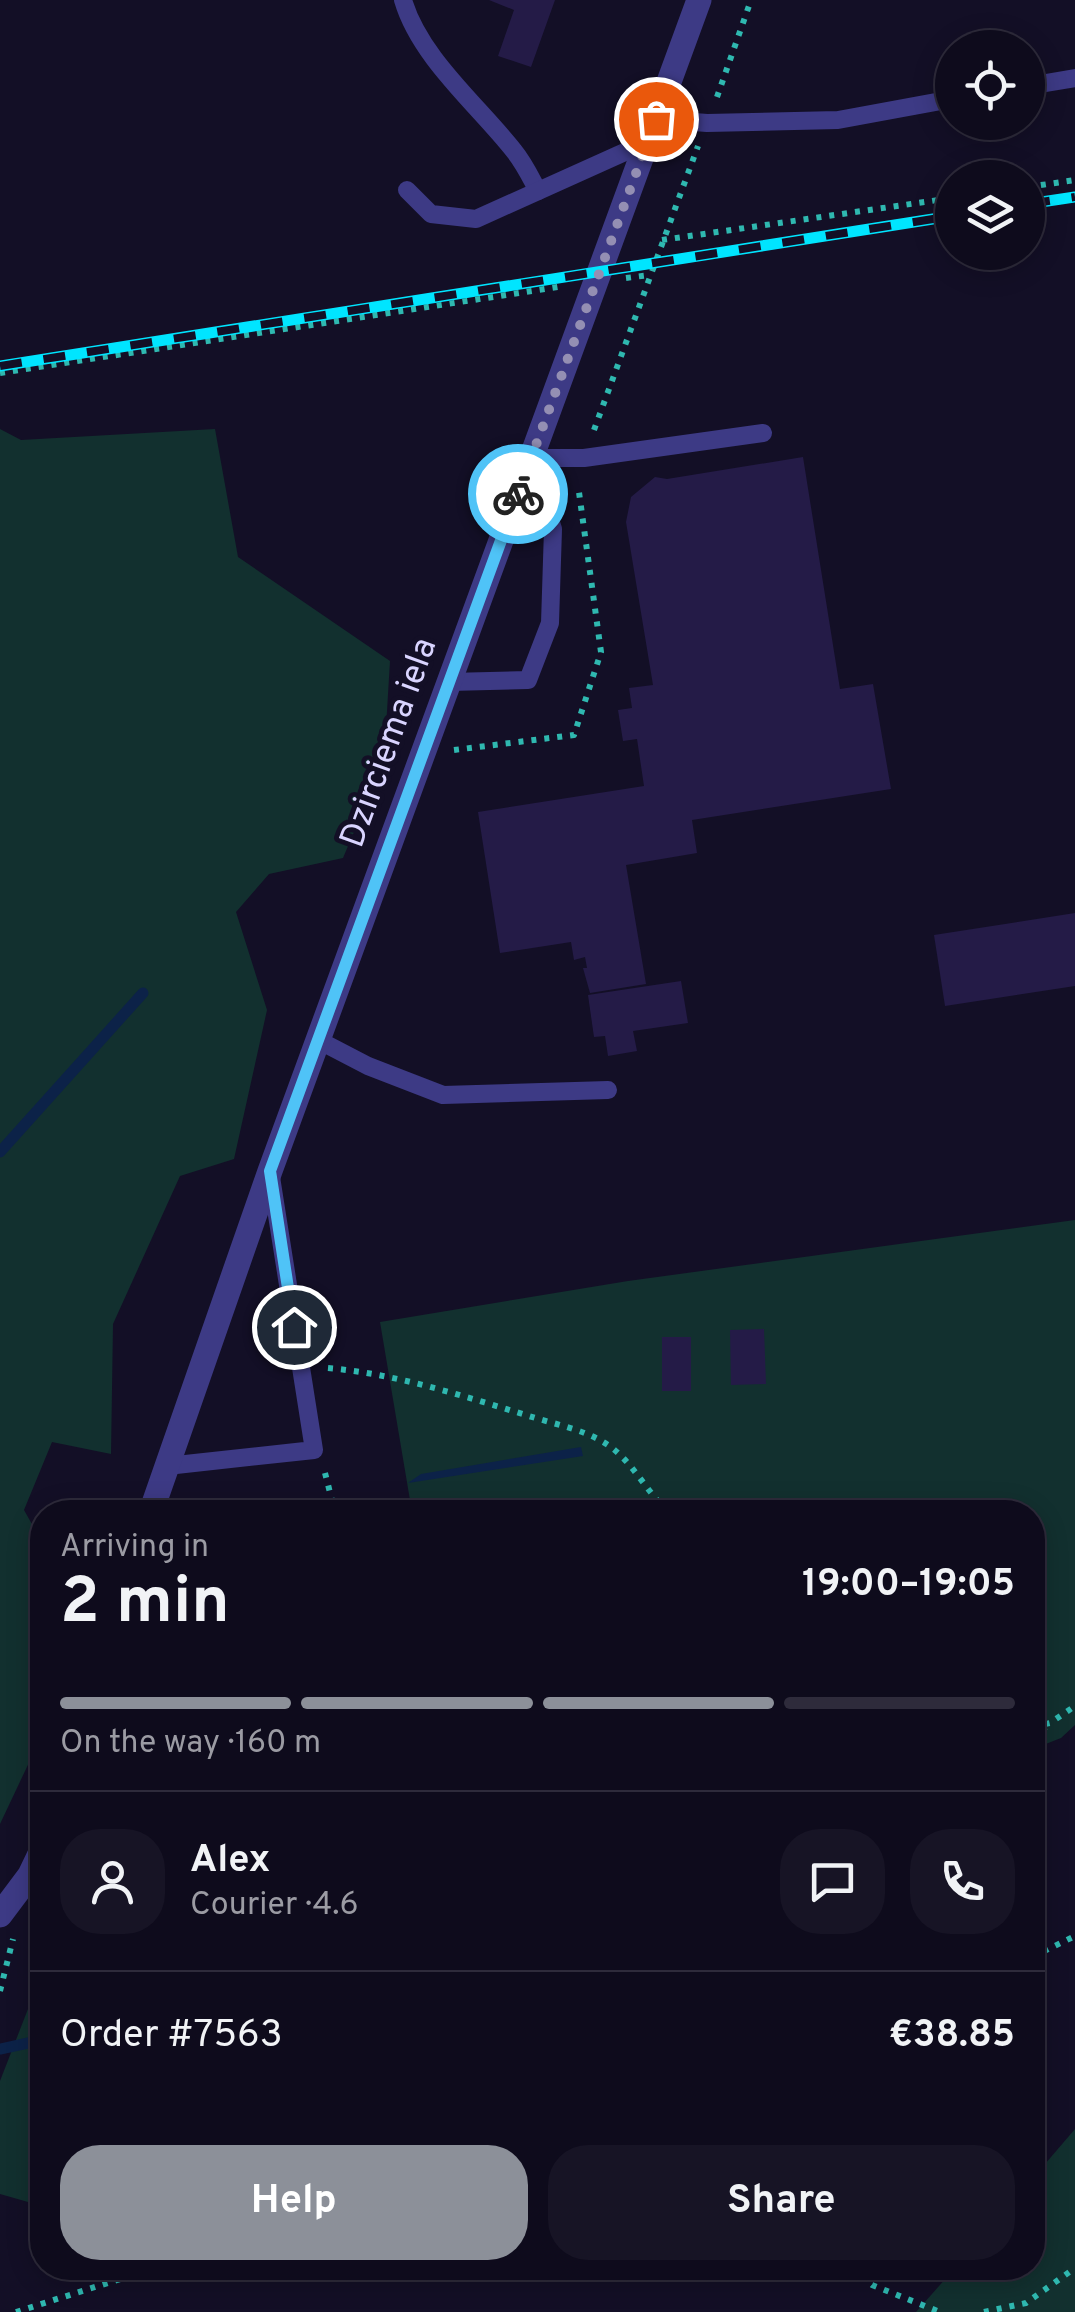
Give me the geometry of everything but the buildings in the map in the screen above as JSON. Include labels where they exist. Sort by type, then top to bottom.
[{"type":"street","name":"Dzirciema iela","points":[[155,1500],[270,1171],[699,0]]},
{"type":"street","points":[[0,1915],[30,1875]]},
{"type":"lane","points":[[403,0],[408,17],[467,101],[515,152],[538,191]]},
{"type":"lane","points":[[1045,83],[1075,78]]},
{"type":"lane","points":[[407,190],[431,214],[476,219],[652,130],[707,123],[838,120],[935,102]]},
{"type":"lane","points":[[450,682],[528,680],[550,624],[552,530],[531,458],[584,458],[762,433]]},
{"type":"lane","points":[[318,1040],[368,1066],[443,1096],[608,1090]]},
{"type":"lane","points":[[167,1466],[314,1450],[270,1171]]},
{"type":"path","points":[[707,123],[751,0]]},
{"type":"path","points":[[1045,184],[1075,180]]},
{"type":"path","points":[[662,240],[935,200]]},
{"type":"path","points":[[0,373],[650,275]]},
{"type":"path","points":[[300,1365],[370,1372],[573,1429],[606,1444],[632,1466],[656,1500]]},
{"type":"path","points":[[314,1450],[332,1500]]},
{"type":"path","points":[[1045,1728],[1075,1706]]},
{"type":"path","points":[[1045,1725],[1050,1724]]},
{"type":"path","points":[[1045,1951],[1075,1936]]},
{"type":"path","points":[[984,2312],[1026,2303],[1075,2268]]},
{"type":"path","points":[[16,2312],[116,2280]]},
{"type":"path","points":[[866,2280],[940,2312]]},
{"type":"green space","points":[[0,429],[21,440],[215,429],[238,557],[390,661],[384,761],[343,858],[269,874],[236,912],[267,1010],[234,1159],[180,1176],[113,1324],[111,1454],[52,1442],[24,1510],[30,1521],[30,1760],[0,1824]]},
{"type":"green space","points":[[1075,1220],[1075,1725],[1061,1738],[1045,1744],[1045,1500],[410,1500],[380,1322],[628,1281]]},
{"type":"green space","points":[[30,2004],[30,2203],[0,2194],[0,2081]]},
{"type":"green space","points":[[1075,2129],[1075,2312],[916,2312],[944,2280],[1045,2280],[1045,2164]]},
{"type":"water","points":[[581,1447],[583,1456],[408,1483],[421,1474]]},
{"type":"waterway","points":[[0,1152],[143,993]]},
{"type":"waterway","points":[[0,2049],[30,2043]]},
{"type":"railway","points":[[1045,201],[1075,197]]},
{"type":"railway","points":[[0,366],[935,219]]},
{"type":"way so far","points":[[518,494],[656,119]]},
{"type":"route","points":[[294,1327],[270,1171],[518,494]]}]
